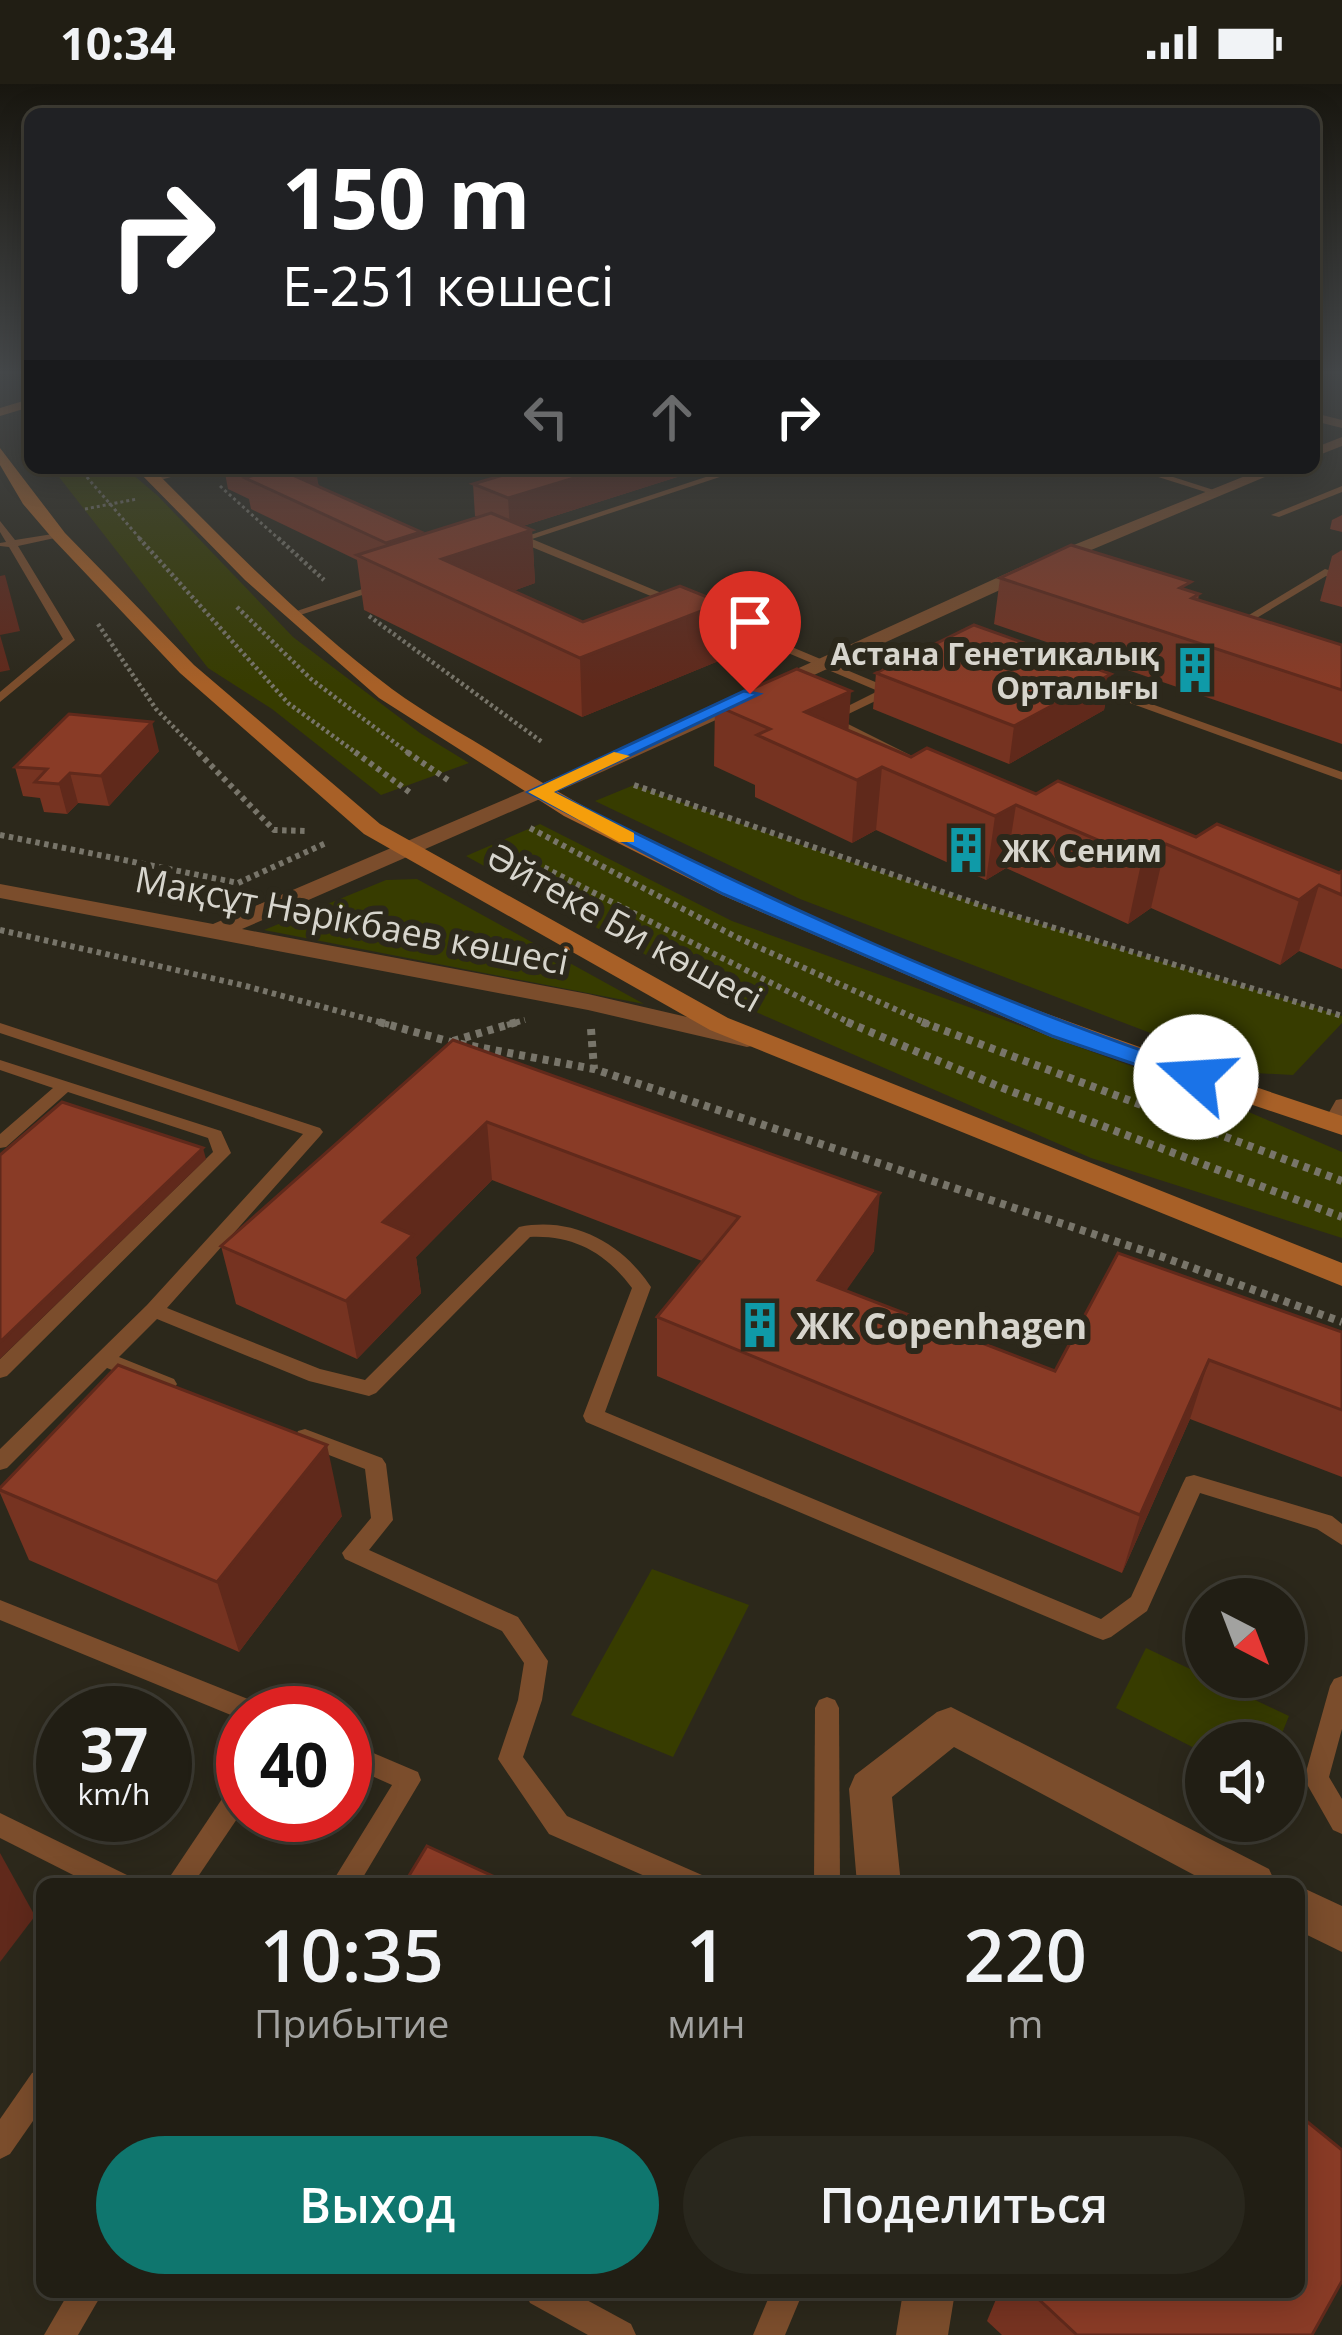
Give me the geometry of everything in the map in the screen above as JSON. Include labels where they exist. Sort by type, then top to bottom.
[{"type":"street","name":"Әйтеке Би көшесі","points":[[14,475],[58,536],[187,669],[372,829],[758,1042],[1342,1275]]},
{"type":"street","points":[[150,475],[293,614],[386,694],[538,792],[730,890],[1060,1031],[1338,1118]]},
{"type":"street","points":[[220,930],[1040,565],[1261,475]]},
{"type":"street","name":"Мақсұт Нәрікбаев көшесі","points":[[0,890],[588,1002],[758,1042]]},
{"type":"street","points":[[878,1878],[870,1789],[951,1725],[1243,1878]]},
{"type":"street","points":[[1305,1911],[1342,1930]]},
{"type":"street","points":[[922,2335],[927,2298]]},
{"type":"lane","points":[[500,546],[720,475]]},
{"type":"lane","points":[[1158,475],[1218,493]]},
{"type":"lane","points":[[1276,515],[1342,489]]},
{"type":"lane","points":[[0,524],[7,545],[69,640],[0,698]]},
{"type":"lane","points":[[7,545],[58,536]]},
{"type":"lane","points":[[522,539],[888,691],[828,719],[906,755],[875,772]]},
{"type":"lane","points":[[1205,625],[1227,632],[1325,572],[1342,577]]},
{"type":"lane","points":[[293,614],[388,583]]},
{"type":"lane","points":[[1075,680],[1342,776]]},
{"type":"lane","points":[[0,1028],[314,1132],[154,1310],[0,1462]]},
{"type":"lane","points":[[0,1065],[215,1135],[222,1153],[0,1371]]},
{"type":"lane","points":[[0,1143],[65,1086]]},
{"type":"lane","points":[[154,1310],[316,1376],[369,1388],[525,1231],[559,1228],[621,1256],[642,1287],[592,1416],[1103,1630],[1139,1604],[1194,1483],[1324,1522],[1342,1536]]},
{"type":"lane","points":[[104,1359],[188,1392]]},
{"type":"lane","points":[[292,1432],[375,1464],[382,1520],[353,1553],[510,1624],[536,1661],[530,1700],[510,1759],[558,1825],[679,1878]]},
{"type":"lane","points":[[0,1610],[216,1698]]},
{"type":"lane","points":[[1342,1686],[1316,1779],[1342,1822]]},
{"type":"lane","points":[[826,1708],[827,1878]]},
{"type":"lane","points":[[372,1764],[409,1780],[372,1839]]},
{"type":"lane","points":[[0,1826],[106,1878]]},
{"type":"lane","points":[[182,1878],[216,1828]]},
{"type":"lane","points":[[348,1878],[370,1842]]},
{"type":"lane","points":[[0,2144],[36,2092]]},
{"type":"lane","points":[[61,2335],[84,2298]]},
{"type":"lane","points":[[552,2298],[620,2335]]},
{"type":"lane","points":[[769,2335],[784,2298]]},
{"type":"path","points":[[85,475],[231,645],[288,703],[412,794]]},
{"type":"path","points":[[220,486],[343,598],[542,742]]},
{"type":"path","points":[[85,509],[137,500]]},
{"type":"path","points":[[96,622],[156,709],[274,830],[306,831]]},
{"type":"path","points":[[634,785],[816,854],[1030,924],[1342,1016]]},
{"type":"path","points":[[530,828],[736,937],[919,1021],[1342,1181]]},
{"type":"path","points":[[0,835],[238,883],[326,843]]},
{"type":"path","points":[[495,842],[808,1006],[1000,1088],[1342,1217]]},
{"type":"path","points":[[0,930],[242,985],[451,1042],[594,1069],[1141,1249],[1342,1322]]},
{"type":"path","points":[[437,1056],[451,1042]]},
{"type":"green space","points":[[57,475],[133,475],[293,637],[420,733],[469,763],[381,795],[272,709],[208,668]]},
{"type":"green space","points":[[634,785],[986,906],[1342,1016],[1342,1023],[1293,1075],[1255,1073],[800,899],[595,801]]},
{"type":"green space","points":[[540,824],[732,921],[1200,1091],[1342,1152],[1342,1238],[1091,1158],[726,999],[466,856]]},
{"type":"green space","points":[[417,879],[644,1004],[264,930],[386,880]]},
{"type":"green space","points":[[652,1569],[749,1605],[673,1757],[571,1715]]},
{"type":"green space","points":[[1146,1648],[1185,1667],[1185,1698],[1251,1698],[1289,1716],[1287,1722],[1185,1722],[1185,1743],[1116,1708]]},
{"type":"building","points":[[298,475],[421,532],[386,543],[245,478]]},
{"type":"building","points":[[503,475],[584,475],[508,498],[473,484]]},
{"type":"building","points":[[491,513],[532,530],[442,559],[583,622],[680,586],[722,603],[580,658],[357,555]]},
{"type":"building","points":[[1071,545],[1191,582],[1180,588],[1199,594],[1192,598],[1342,645],[1342,690],[1000,578]]},
{"type":"building","points":[[974,625],[1111,674],[1014,726],[876,673]]},
{"type":"building","points":[[797,669],[851,691],[805,712],[911,757],[927,748],[1036,794],[1058,781],[1196,837],[1217,824],[1342,871],[1342,895],[1319,885],[1299,900],[1166,844],[1142,859],[1016,805],[995,816],[882,767],[857,780],[757,735],[770,729],[715,705]]},
{"type":"building","points":[[69,714],[152,722],[101,776],[70,773],[59,784],[35,782],[47,769],[15,767]]},
{"type":"building","points":[[453,1040],[880,1193],[818,1280],[1055,1371],[1118,1253],[1342,1332],[1342,1410],[1209,1360],[1140,1515],[657,1317],[739,1217],[487,1122],[383,1222],[413,1235],[346,1301],[221,1246]]},
{"type":"building","points":[[62,1102],[203,1148],[0,1342],[0,1155]]},
{"type":"building","points":[[118,1365],[327,1445],[217,1582],[0,1490]]},
{"type":"building","points":[[427,1846],[497,1878],[408,1878]]},
{"type":"building","points":[[1305,2120],[1342,2150],[1342,2281],[1312,2335],[1077,2335],[1037,2298],[1305,2298]]},
{"type":"slow traffic","points":[[621,756],[538,792],[626,838]]},
{"type":"place","name":"Астана Генетикалық Орталығы","points":[[1195,670]]},
{"type":"place","name":"ЖК Сеним","points":[[966,850]]},
{"type":"place","name":"ЖК Copenhagen","points":[[760,1325]]},
{"type":"route","points":[[750,694],[538,792],[730,890],[1060,1031],[1196,1077]]}]
